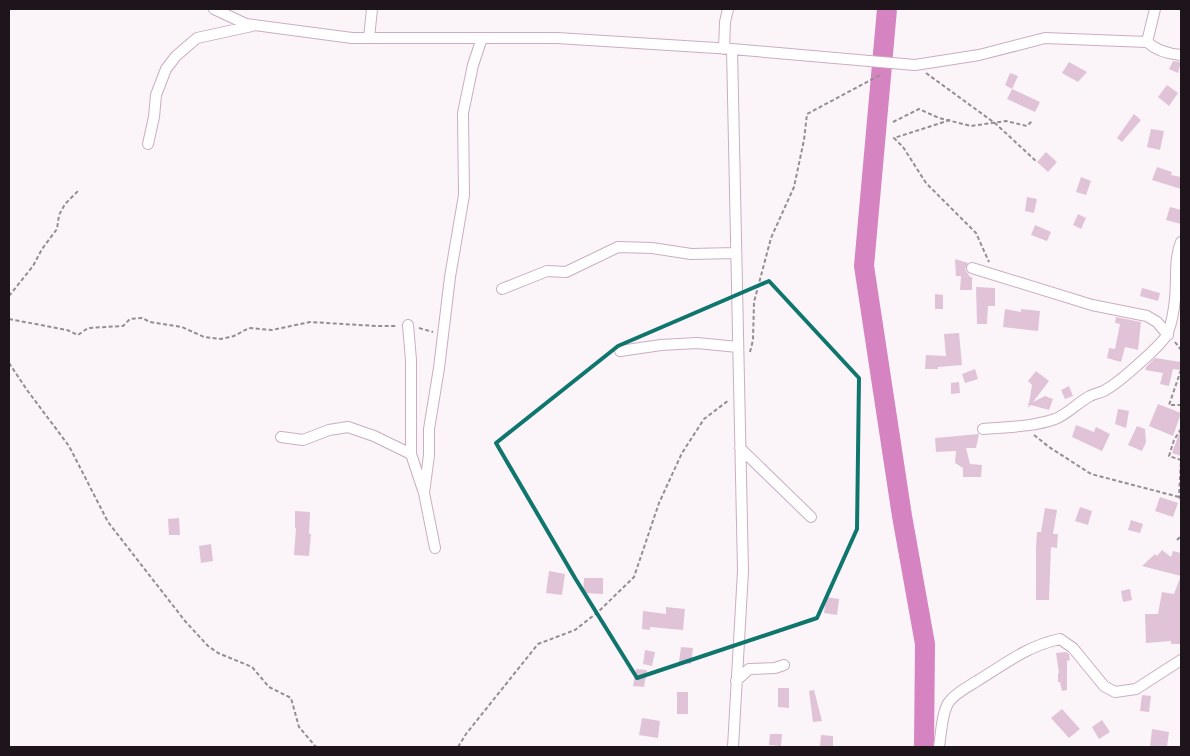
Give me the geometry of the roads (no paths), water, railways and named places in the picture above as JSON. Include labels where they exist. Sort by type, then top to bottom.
[{"type":"street","points":[[214,9],[246,24],[255,26],[352,38],[557,38],[728,49],[915,65],[978,55],[1045,38],[1147,42],[1153,48],[1181,55]]},
{"type":"street","points":[[369,38],[372,9]]},
{"type":"street","points":[[728,9],[725,22],[728,49],[736,253],[743,571],[733,747]]},
{"type":"street","points":[[1147,42],[1155,9]]},
{"type":"street","points":[[148,144],[154,117],[156,95],[166,70],[176,56],[197,38],[255,26]]},
{"type":"street","points":[[424,493],[429,429],[439,368],[442,330],[464,195],[463,113],[472,66],[482,38]]},
{"type":"street","points":[[983,429],[1047,422],[1064,416],[1091,395],[1104,391],[1131,370],[1168,335],[1175,300],[1178,248],[1181,242]]},
{"type":"street","points":[[502,289],[547,271],[566,272],[618,247],[652,248],[691,254],[736,253]]},
{"type":"street","points":[[972,268],[1092,305],[1147,316],[1157,322],[1168,335]]},
{"type":"street","points":[[408,325],[411,360],[411,454],[424,493],[435,548]]},
{"type":"street","points":[[620,351],[661,345],[697,343],[738,347]]},
{"type":"street","points":[[280,437],[303,440],[329,430],[348,427],[374,436],[411,454]]},
{"type":"street","points":[[740,448],[811,517]]},
{"type":"street","points":[[939,747],[948,702],[1002,663],[1043,642],[1060,639],[1074,648],[1104,686],[1115,692],[1136,689],[1181,660]]},
{"type":"street","points":[[736,681],[749,669],[775,668],[784,665]]},
{"type":"waterway","points":[[887,9],[864,266],[902,516],[925,644],[924,747]]}]
